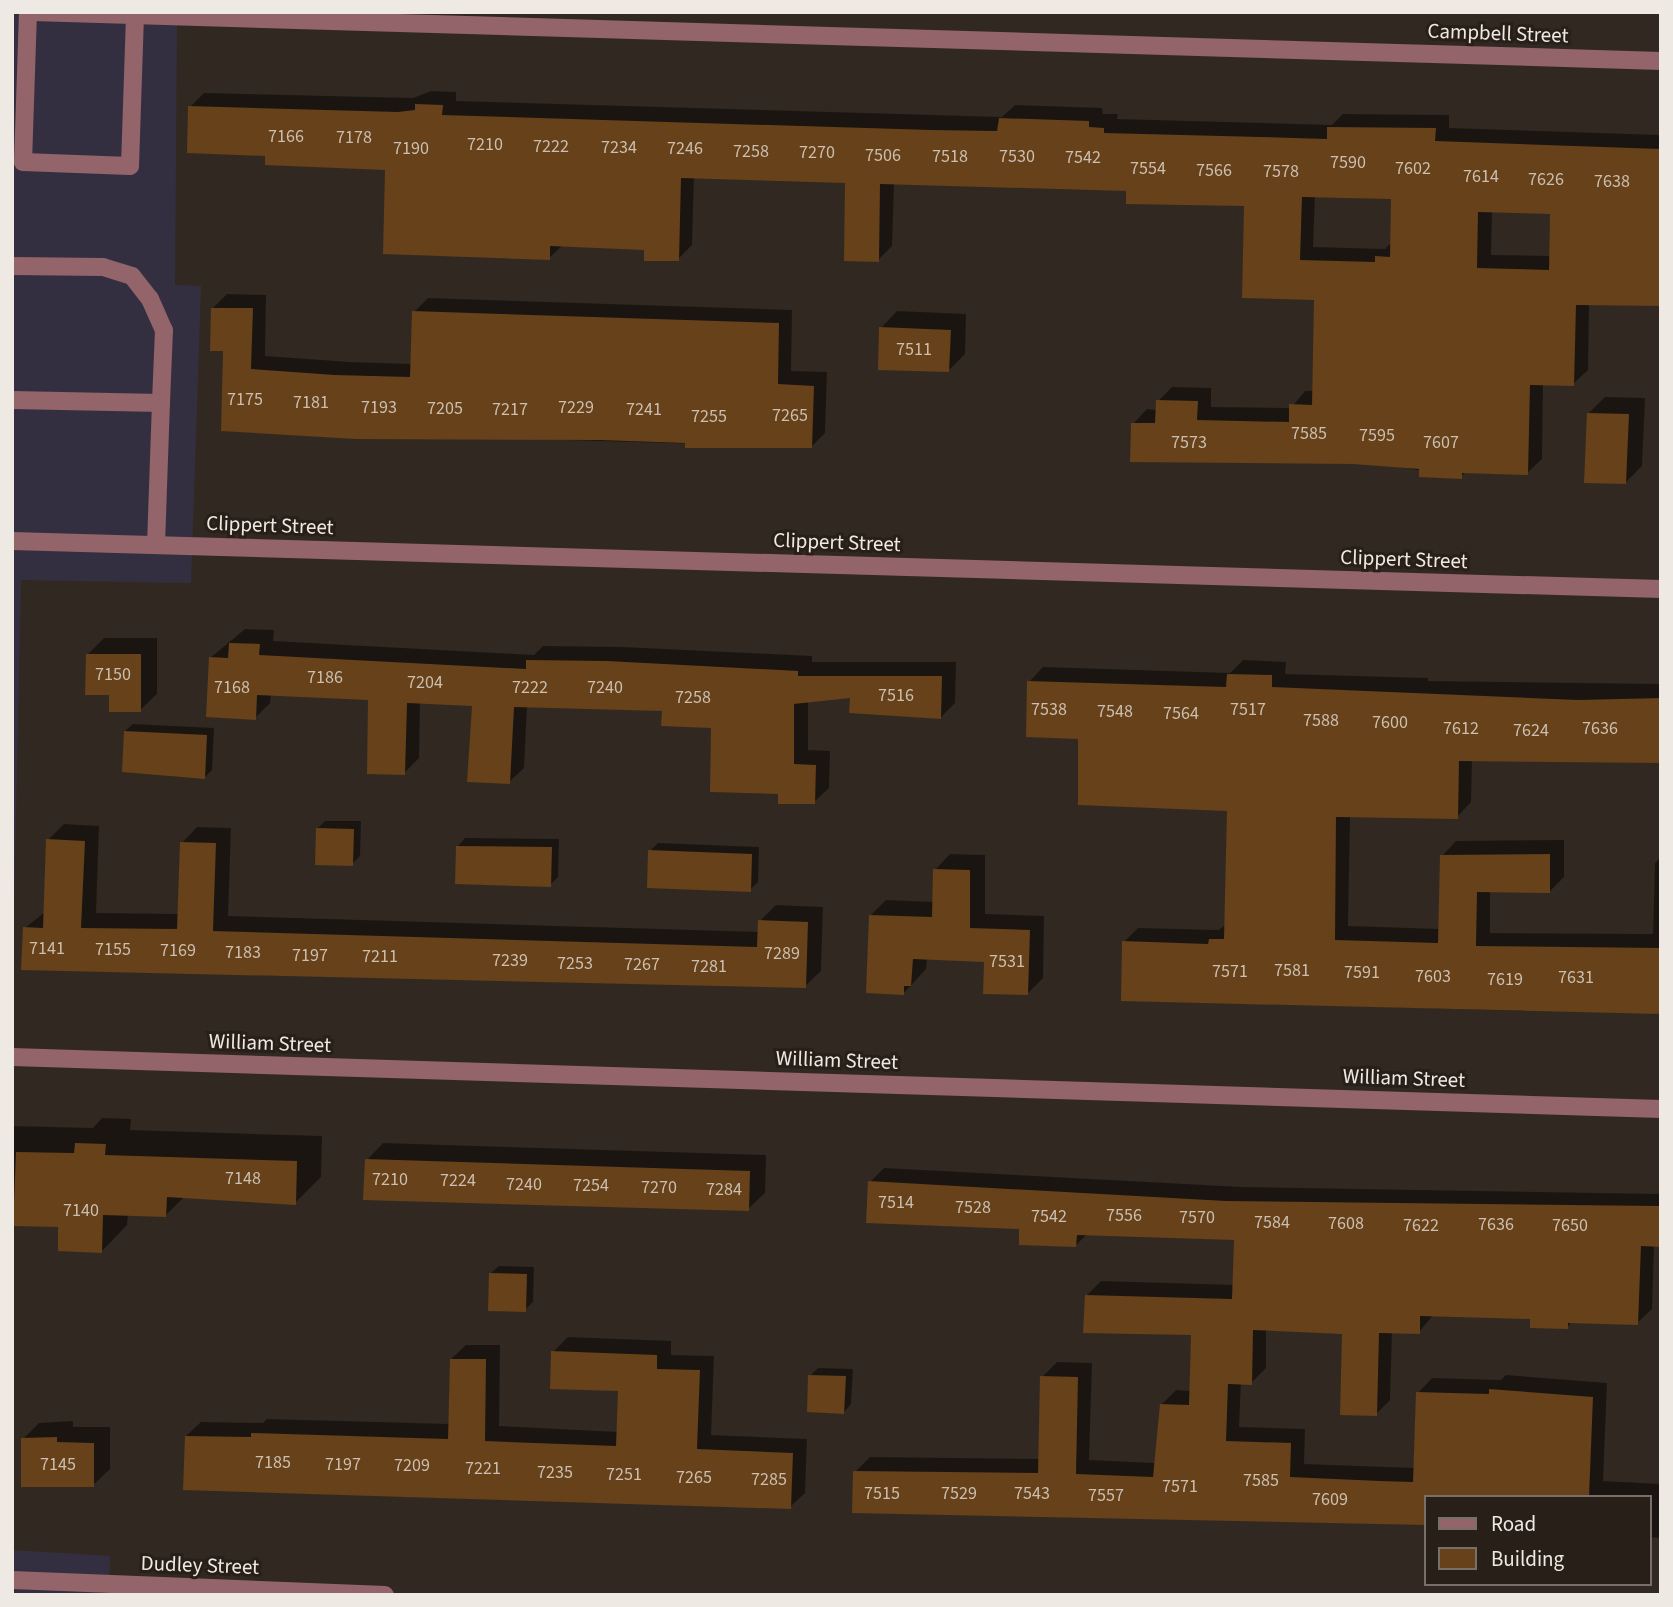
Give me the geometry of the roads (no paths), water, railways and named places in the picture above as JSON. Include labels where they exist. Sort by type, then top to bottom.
[{"type":"street","points":[[28,12],[23,162],[130,166],[135,15]]},
{"type":"street","name":"Campbell Street","points":[[33,12],[1661,61]]},
{"type":"street","points":[[12,267],[103,267],[132,276],[150,299],[164,330],[156,545]]},
{"type":"street","points":[[12,400],[161,402]]},
{"type":"street","name":"Clippert Street","points":[[12,541],[1661,589]]},
{"type":"street","name":"William Street","points":[[12,1057],[1661,1109]]},
{"type":"street","name":"Dudley Street","points":[[12,1580],[56,1588],[385,1595]]}]
